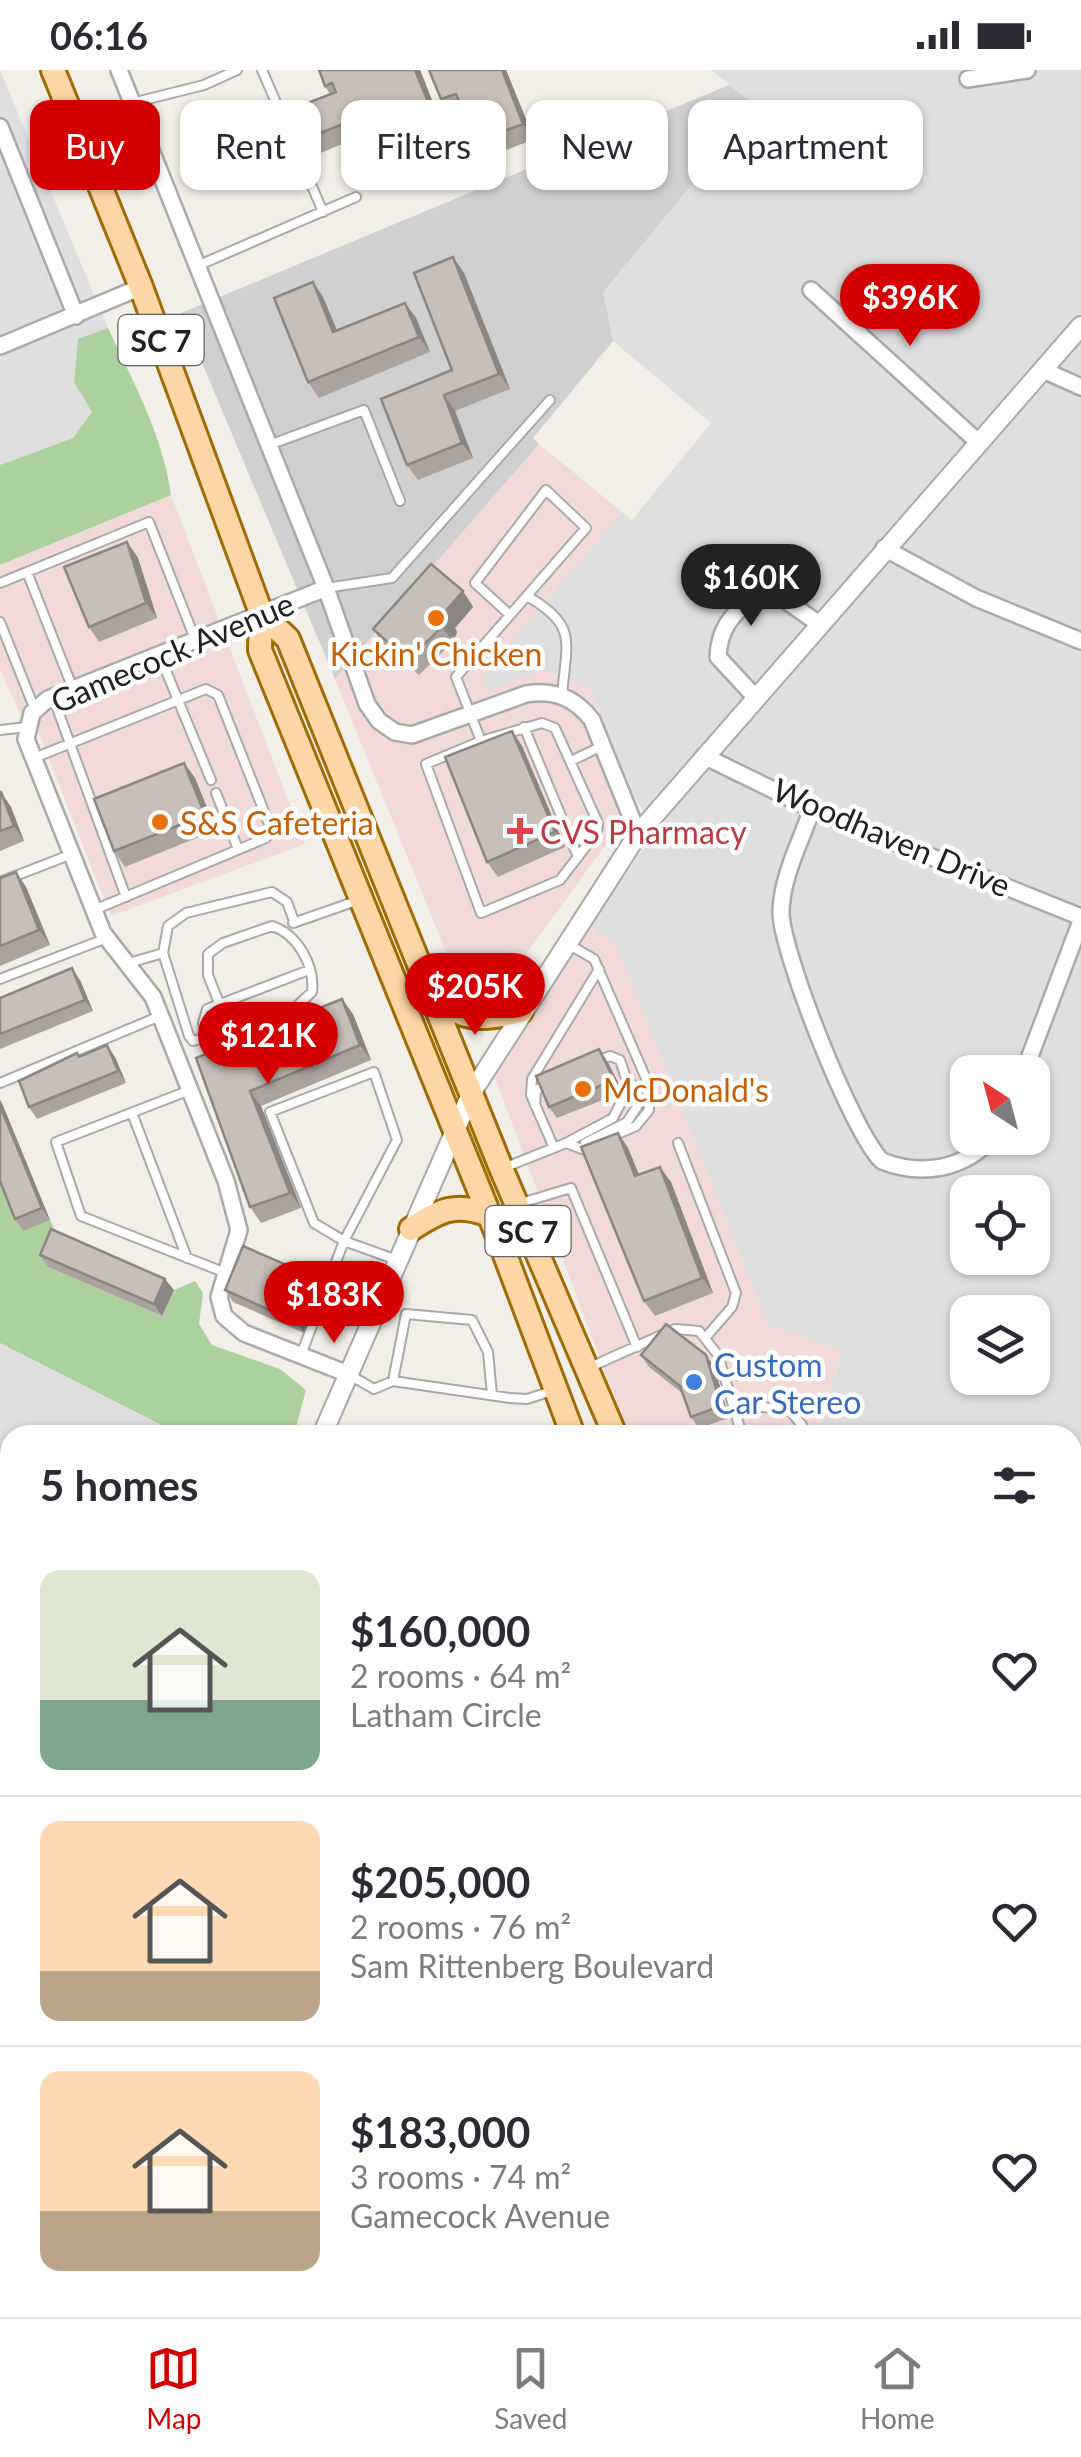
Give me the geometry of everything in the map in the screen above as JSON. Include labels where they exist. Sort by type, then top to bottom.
[{"type":"main road","name":"SC 7","points":[[53,70],[141,287],[261,613],[260,650],[570,1425]]},
{"type":"main road","name":"SC 7","points":[[261,613],[288,639],[502,1168],[611,1425]]},
{"type":"main road","points":[[426,982],[447,1008],[465,1017],[485,1019],[522,1011]]},
{"type":"main road","points":[[412,1229],[442,1209],[460,1206],[489,1215]]},
{"type":"main road","points":[[558,1389],[581,1425]]},
{"type":"street","points":[[119,70],[131,100]]},
{"type":"street","points":[[968,79],[1027,70]]},
{"type":"street","points":[[0,127],[76,316]]},
{"type":"street","points":[[160,172],[326,588],[367,704],[379,721],[395,732],[412,736],[526,694],[545,691],[562,696],[581,706],[638,834]]},
{"type":"street","points":[[0,346],[141,287]]},
{"type":"street","points":[[811,290],[978,442]]},
{"type":"street","points":[[326,1425],[472,1092],[638,834],[1081,326]]},
{"type":"street","points":[[1042,370],[1081,387]]},
{"type":"street","points":[[884,548],[976,598],[1081,641]]},
{"type":"street","name":"Gamecock Avenue","points":[[326,588],[53,697],[35,710],[27,727],[34,758],[94,910],[107,938],[152,998],[226,1181],[239,1230],[219,1297],[224,1316],[244,1332],[348,1374]]},
{"type":"street","points":[[755,697],[718,657],[718,634],[734,614],[752,596],[778,594],[819,624]]},
{"type":"street","name":"Woodhaven Drive","points":[[704,756],[812,809],[1081,919]]},
{"type":"street","points":[[812,809],[786,883],[781,913],[788,949],[858,1128],[882,1160],[929,1169],[958,1164],[975,1155]]},
{"type":"street","points":[[1030,1055],[1081,919]]},
{"type":"lane","points":[[140,100],[204,85],[237,70]]},
{"type":"lane","points":[[262,70],[322,212]]},
{"type":"lane","points":[[198,266],[356,197]]},
{"type":"lane","points":[[326,588],[392,578],[550,400]]},
{"type":"lane","points":[[269,445],[364,410],[400,501]]},
{"type":"lane","points":[[481,740],[456,677],[586,528],[546,490],[475,583],[510,615]]},
{"type":"lane","points":[[0,583],[149,522],[195,639]]},
{"type":"lane","points":[[27,572],[74,689]]},
{"type":"lane","points":[[527,596],[554,612],[565,630],[562,696]]},
{"type":"lane","points":[[0,622],[35,710]]},
{"type":"lane","points":[[159,654],[210,780]]},
{"type":"lane","points":[[34,758],[206,689],[218,695],[271,829],[266,838],[94,910]]},
{"type":"lane","points":[[53,697],[126,897]]},
{"type":"lane","points":[[542,724],[555,728],[598,823],[596,832],[560,880],[481,913],[426,764],[524,726],[542,724]]},
{"type":"lane","points":[[524,726],[578,856]]},
{"type":"lane","points":[[0,730],[27,727]]},
{"type":"lane","points":[[572,761],[602,746]]},
{"type":"lane","points":[[216,794],[238,849]]},
{"type":"lane","points":[[0,882],[72,854]]},
{"type":"lane","points":[[294,921],[282,897],[272,892],[186,913],[168,926],[163,953],[189,1036],[193,1041],[212,1037],[203,1018],[219,1002],[309,970]]},
{"type":"lane","points":[[287,931],[294,921],[361,900]]},
{"type":"lane","points":[[219,1002],[208,974],[208,954],[222,943],[272,926],[287,931],[296,940],[309,970],[312,992],[300,1004]]},
{"type":"lane","points":[[0,979],[107,938]]},
{"type":"lane","points":[[566,943],[594,959],[651,1098],[649,1110],[636,1126],[582,1149],[566,1143]]},
{"type":"lane","points":[[127,964],[163,953]]},
{"type":"lane","points":[[554,1148],[530,1087],[534,1072],[598,969]]},
{"type":"lane","points":[[0,1083],[160,1016]]},
{"type":"lane","points":[[576,1147],[627,1122],[637,1107],[620,1060],[610,1056],[593,1063]]},
{"type":"lane","points":[[502,1168],[566,1143],[613,1118],[629,1087],[626,1070]]},
{"type":"lane","points":[[301,1355],[344,1241],[397,1140],[374,1072],[270,1112],[314,1223],[344,1241],[398,1260]]},
{"type":"lane","points":[[535,1105],[536,1091],[560,1076]]},
{"type":"lane","points":[[190,1090],[56,1142],[81,1216],[226,1273]]},
{"type":"lane","points":[[132,1113],[187,1258]]},
{"type":"lane","points":[[678,1143],[736,1293],[732,1307],[706,1337]]},
{"type":"lane","points":[[517,1204],[570,1188],[637,1347]]},
{"type":"lane","points":[[393,1381],[406,1314],[472,1320],[488,1352],[492,1396]]},
{"type":"lane","points":[[588,1368],[686,1327],[706,1337],[718,1355],[740,1425]]},
{"type":"lane","points":[[348,1374],[374,1389],[393,1381],[527,1399],[558,1389]]},
{"type":"lane","points":[[736,1404],[789,1410],[802,1425]]},
{"type":"shaded area","points":[[0,70],[30,142],[30,190],[50,190],[108,328],[78,340],[74,382],[92,412],[73,438],[0,465]]},
{"type":"shaded area","points":[[711,70],[1081,70],[1081,1425],[820,1425],[842,1350],[768,1325],[616,944],[590,926],[657,829],[637,802],[589,688],[488,690],[482,677],[622,512],[632,520],[711,423],[613,341],[602,292],[688,189],[923,190],[923,100],[748,100]]},
{"type":"shaded area","points":[[729,85],[749,100],[693,100]]},
{"type":"shaded area","points":[[688,102],[688,189],[603,292],[613,341],[533,438],[539,444],[335,679],[181,313],[477,190],[506,190],[506,178],[526,169],[526,190],[668,190],[668,110]]},
{"type":"shaded area","points":[[539,444],[622,512],[482,677],[488,690],[543,670],[589,688],[637,802],[507,980],[464,996],[335,679]]},
{"type":"shaded area","points":[[171,495],[305,844],[111,916],[39,734],[18,709],[0,669],[0,565]]},
{"type":"shaded area","points":[[590,926],[616,944],[768,1325],[842,1350],[820,1425],[625,1425],[495,1078]]},
{"type":"shaded area","points":[[0,1343],[161,1425],[0,1425]]},
{"type":"green space","points":[[108,328],[154,430],[171,495],[0,565],[0,465],[73,438],[92,412],[74,382],[78,339]]},
{"type":"green space","points":[[0,1173],[50,1220],[59,1241],[48,1267],[162,1316],[174,1290],[195,1281],[203,1293],[199,1324],[212,1345],[280,1369],[306,1390],[297,1425],[161,1425],[0,1343]]},
{"type":"building","points":[[319,70],[415,70],[427,100],[341,100],[341,125],[321,133],[321,100],[316,100],[336,92],[332,83],[325,86]]},
{"type":"building","points":[[429,70],[502,70],[523,124],[506,130],[506,100],[459,100],[456,94],[441,99]]},
{"type":"building","points":[[453,257],[499,374],[444,395],[462,443],[407,465],[381,399],[452,370],[414,273]]},
{"type":"building","points":[[313,282],[333,332],[405,303],[419,337],[308,382],[274,298]]},
{"type":"building","points":[[127,542],[146,603],[89,627],[64,567]]},
{"type":"building","points":[[431,564],[463,591],[443,614],[447,616],[442,627],[408,660],[373,629]]},
{"type":"building","name":"CVS Pharmacy","points":[[512,731],[555,832],[487,862],[445,757]]},
{"type":"building","name":"S&S Cafeteria","points":[[184,763],[205,815],[114,851],[94,799]]},
{"type":"building","points":[[0,792],[14,826],[0,831]]},
{"type":"building","points":[[16,872],[39,930],[0,946],[0,878]]},
{"type":"building","points":[[72,968],[85,1000],[0,1034],[0,998]]},
{"type":"building","points":[[342,999],[360,1045],[250,1091],[290,1193],[250,1207],[196,1058]]},
{"type":"building","points":[[107,1045],[118,1071],[29,1107],[19,1081],[77,1053],[79,1057]]},
{"type":"building","points":[[599,1049],[614,1080],[549,1107],[536,1076]]},
{"type":"building","points":[[0,1106],[42,1208],[15,1219],[0,1181]]},
{"type":"building","points":[[618,1133],[635,1176],[660,1167],[702,1278],[644,1301],[581,1147]]},
{"type":"building","points":[[51,1229],[165,1279],[154,1304],[40,1255]]},
{"type":"building","points":[[243,1246],[314,1277],[296,1322],[225,1290]]},
{"type":"building","name":"Custom Car Stereo","points":[[666,1324],[706,1355],[721,1406],[691,1417],[680,1386],[641,1355]]},
{"type":"place","name":"Kickin' Chicken","points":[[436,618]]},
{"type":"place","name":"S&S Cafeteria","points":[[160,822]]},
{"type":"place","name":"CVS Pharmacy","points":[[520,831]]},
{"type":"place","name":"McDonald's","points":[[583,1089]]},
{"type":"place","name":"Custom Car Stereo","points":[[694,1382]]}]
